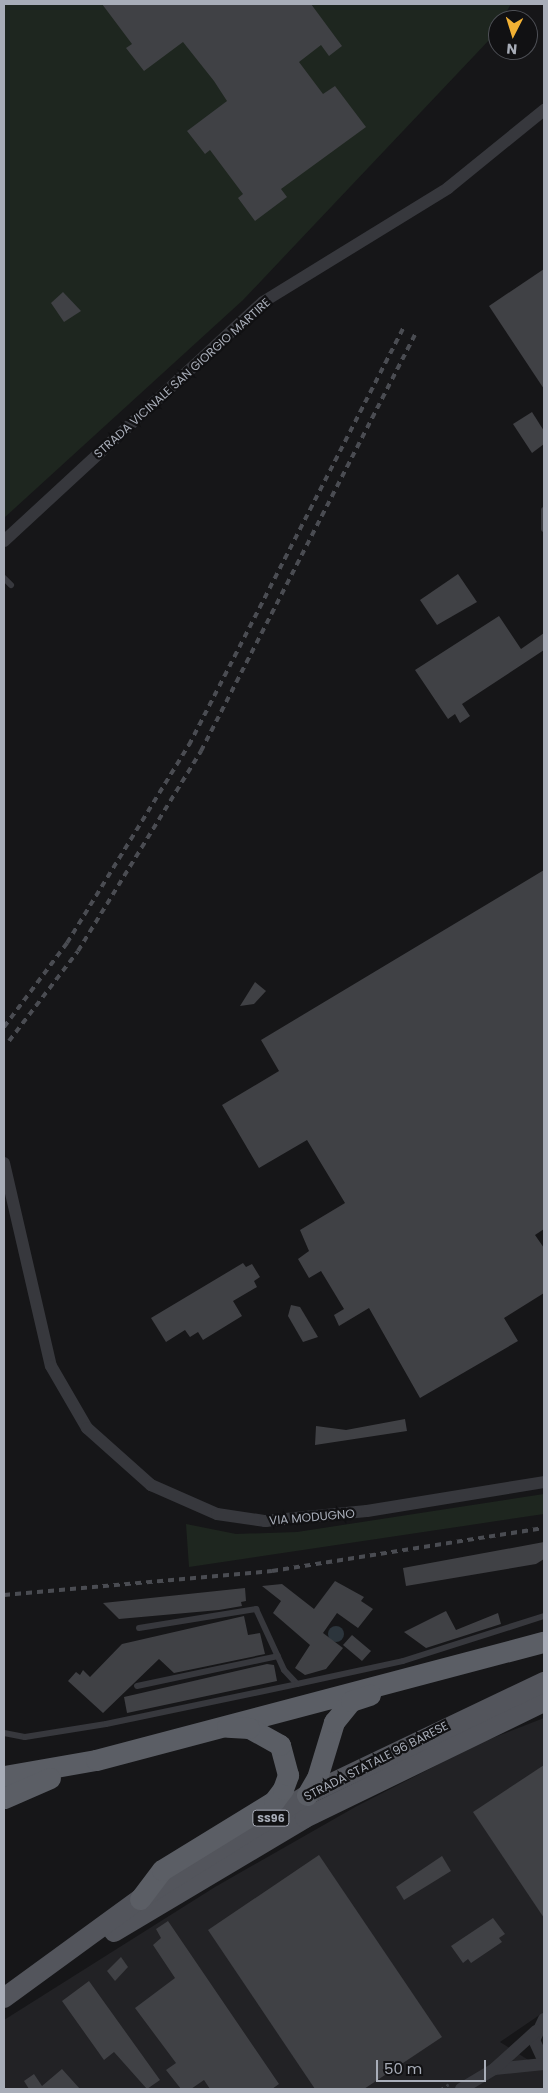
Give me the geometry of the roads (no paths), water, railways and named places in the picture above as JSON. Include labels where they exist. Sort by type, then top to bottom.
[{"type":"highway","points":[[4,1776],[96,1760],[226,1727],[242,1718],[544,1642]]},
{"type":"highway","points":[[307,1795],[341,1710],[351,1701],[413,1674]]},
{"type":"highway","points":[[140,1899],[162,1870],[274,1801],[283,1789],[288,1775],[280,1745],[249,1728],[226,1727]]},
{"type":"highway","points":[[4,1798],[96,1760]]},
{"type":"main road","name":"STRADA STATALE 96 BARESE","points":[[11,1993],[140,1899],[307,1795],[544,1682]]},
{"type":"main road","name":"STRADA STATALE 96 BARESE","points":[[11,1993],[305,1818],[544,1702]]},
{"type":"street","name":"STRADA VICINALE SAN GIORGIO MARTIRE","points":[[4,541],[263,302],[448,188],[544,110]]},
{"type":"street","name":"VIA MODUGNO","points":[[4,1162],[51,1366],[87,1428],[151,1486],[218,1514],[265,1521],[367,1512],[544,1482]]},
{"type":"street","points":[[461,2089],[494,2069],[536,2031],[544,2019]]},
{"type":"street","points":[[494,2069],[544,2062],[536,2049],[536,2031]]},
{"type":"lane","points":[[544,510],[544,529]]},
{"type":"lane","points":[[4,578],[11,585]]},
{"type":"lane","points":[[139,1628],[256,1609],[278,1656],[297,1684]]},
{"type":"lane","points":[[4,1733],[25,1737],[70,1730],[297,1684],[403,1661],[544,1616]]},
{"type":"lane","points":[[138,1686],[278,1656]]},
{"type":"railway","points":[[4,1027],[67,943],[189,745],[403,329]]},
{"type":"railway","points":[[9,1041],[78,951],[201,751],[415,335]]},
{"type":"railway","points":[[4,1595],[272,1571],[544,1528]]}]
